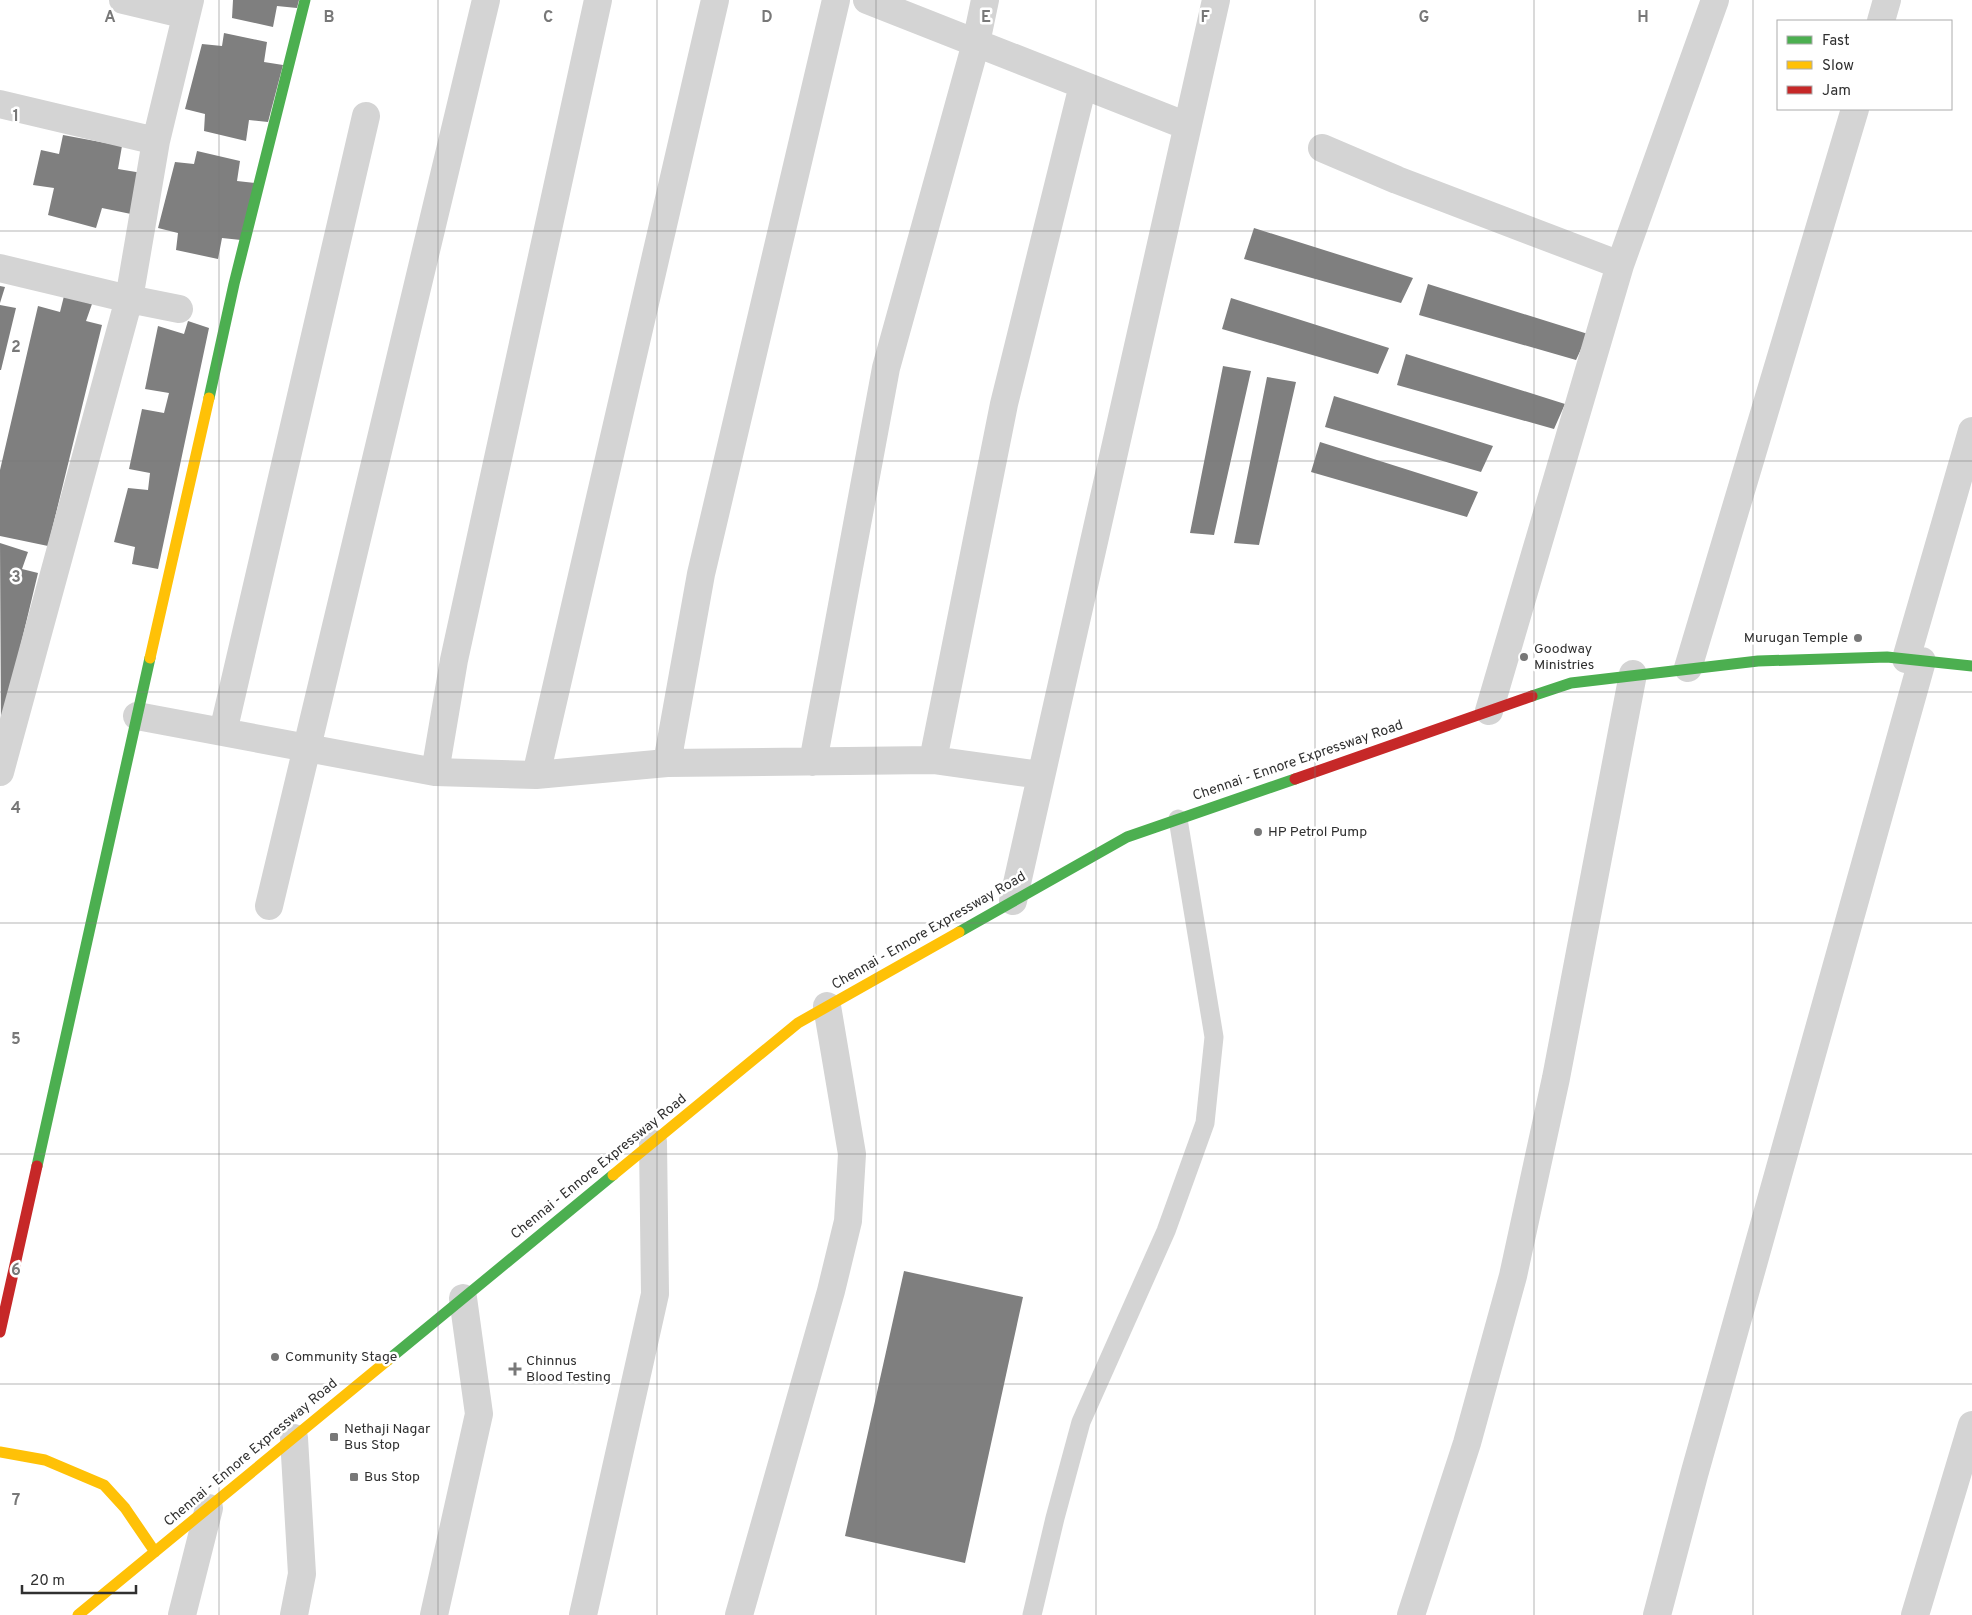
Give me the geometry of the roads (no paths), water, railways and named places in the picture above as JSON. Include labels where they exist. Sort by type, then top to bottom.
[{"type":"main road","points":[[0,1332],[136,716],[234,284],[305,0]]},
{"type":"main road","name":"Chennai - Ennore Expressway Road","points":[[78,1615],[798,1023],[1127,837],[1571,683],[1633,674],[1758,661],[1887,657],[1972,666]]},
{"type":"main road","points":[[0,1452],[45,1460],[104,1485],[125,1508],[155,1552]]},
{"type":"street","points":[[0,772],[129,299],[156,141],[188,7],[123,0]]},
{"type":"street","points":[[269,906],[486,0]]},
{"type":"street","points":[[435,772],[454,660],[598,0]]},
{"type":"street","points":[[536,775],[714,0]]},
{"type":"street","points":[[667,763],[701,574],[836,0]]},
{"type":"street","points":[[867,0],[1187,126]]},
{"type":"street","points":[[813,762],[886,368],[976,43],[985,0]]},
{"type":"street","points":[[1012,901],[1216,0]]},
{"type":"street","points":[[1490,710],[1620,265],[1715,0]]},
{"type":"street","points":[[1881,20],[1887,0]]},
{"type":"street","points":[[933,760],[1004,404],[1083,85]]},
{"type":"street","points":[[0,104],[156,141]]},
{"type":"street","points":[[1688,668],[1855,110]]},
{"type":"street","points":[[223,732],[366,116]]},
{"type":"street","points":[[1322,148],[1434,194],[1620,265]]},
{"type":"street","points":[[0,268],[179,309]]},
{"type":"street","points":[[1657,1615],[1914,660],[1972,432]]},
{"type":"street","points":[[1412,1615],[1467,1443],[1513,1276],[1556,1078],[1633,674]]},
{"type":"street","points":[[136,716],[435,772],[536,775],[667,763],[933,760],[1041,775]]},
{"type":"street","points":[[739,1615],[832,1291],[848,1221],[852,1154],[827,1006]]},
{"type":"street","points":[[583,1615],[655,1294],[653,1142]]},
{"type":"street","points":[[434,1615],[479,1414],[463,1298]]},
{"type":"street","points":[[1915,1615],[1972,1425]]},
{"type":"street","points":[[294,1438],[302,1574],[294,1615]]},
{"type":"street","points":[[182,1615],[208,1508]]},
{"type":"lane","points":[[1032,1615],[1055,1518],[1082,1422],[1166,1230],[1205,1123],[1214,1036],[1178,819]]},
{"type":"place","name":"Murugan Temple","points":[[1858,638]]},
{"type":"place","name":"Goodway Ministries","points":[[1524,657]]},
{"type":"place","name":"HP Petrol Pump","points":[[1258,832]]},
{"type":"place","name":"Community Stage","points":[[275,1357]]},
{"type":"place","name":"Chinnus Blood Testing","points":[[515,1369]]},
{"type":"place","name":"Nethaji Nagar Bus Stop","points":[[334,1437]]},
{"type":"place","name":"Bus Stop","points":[[354,1477]]}]
